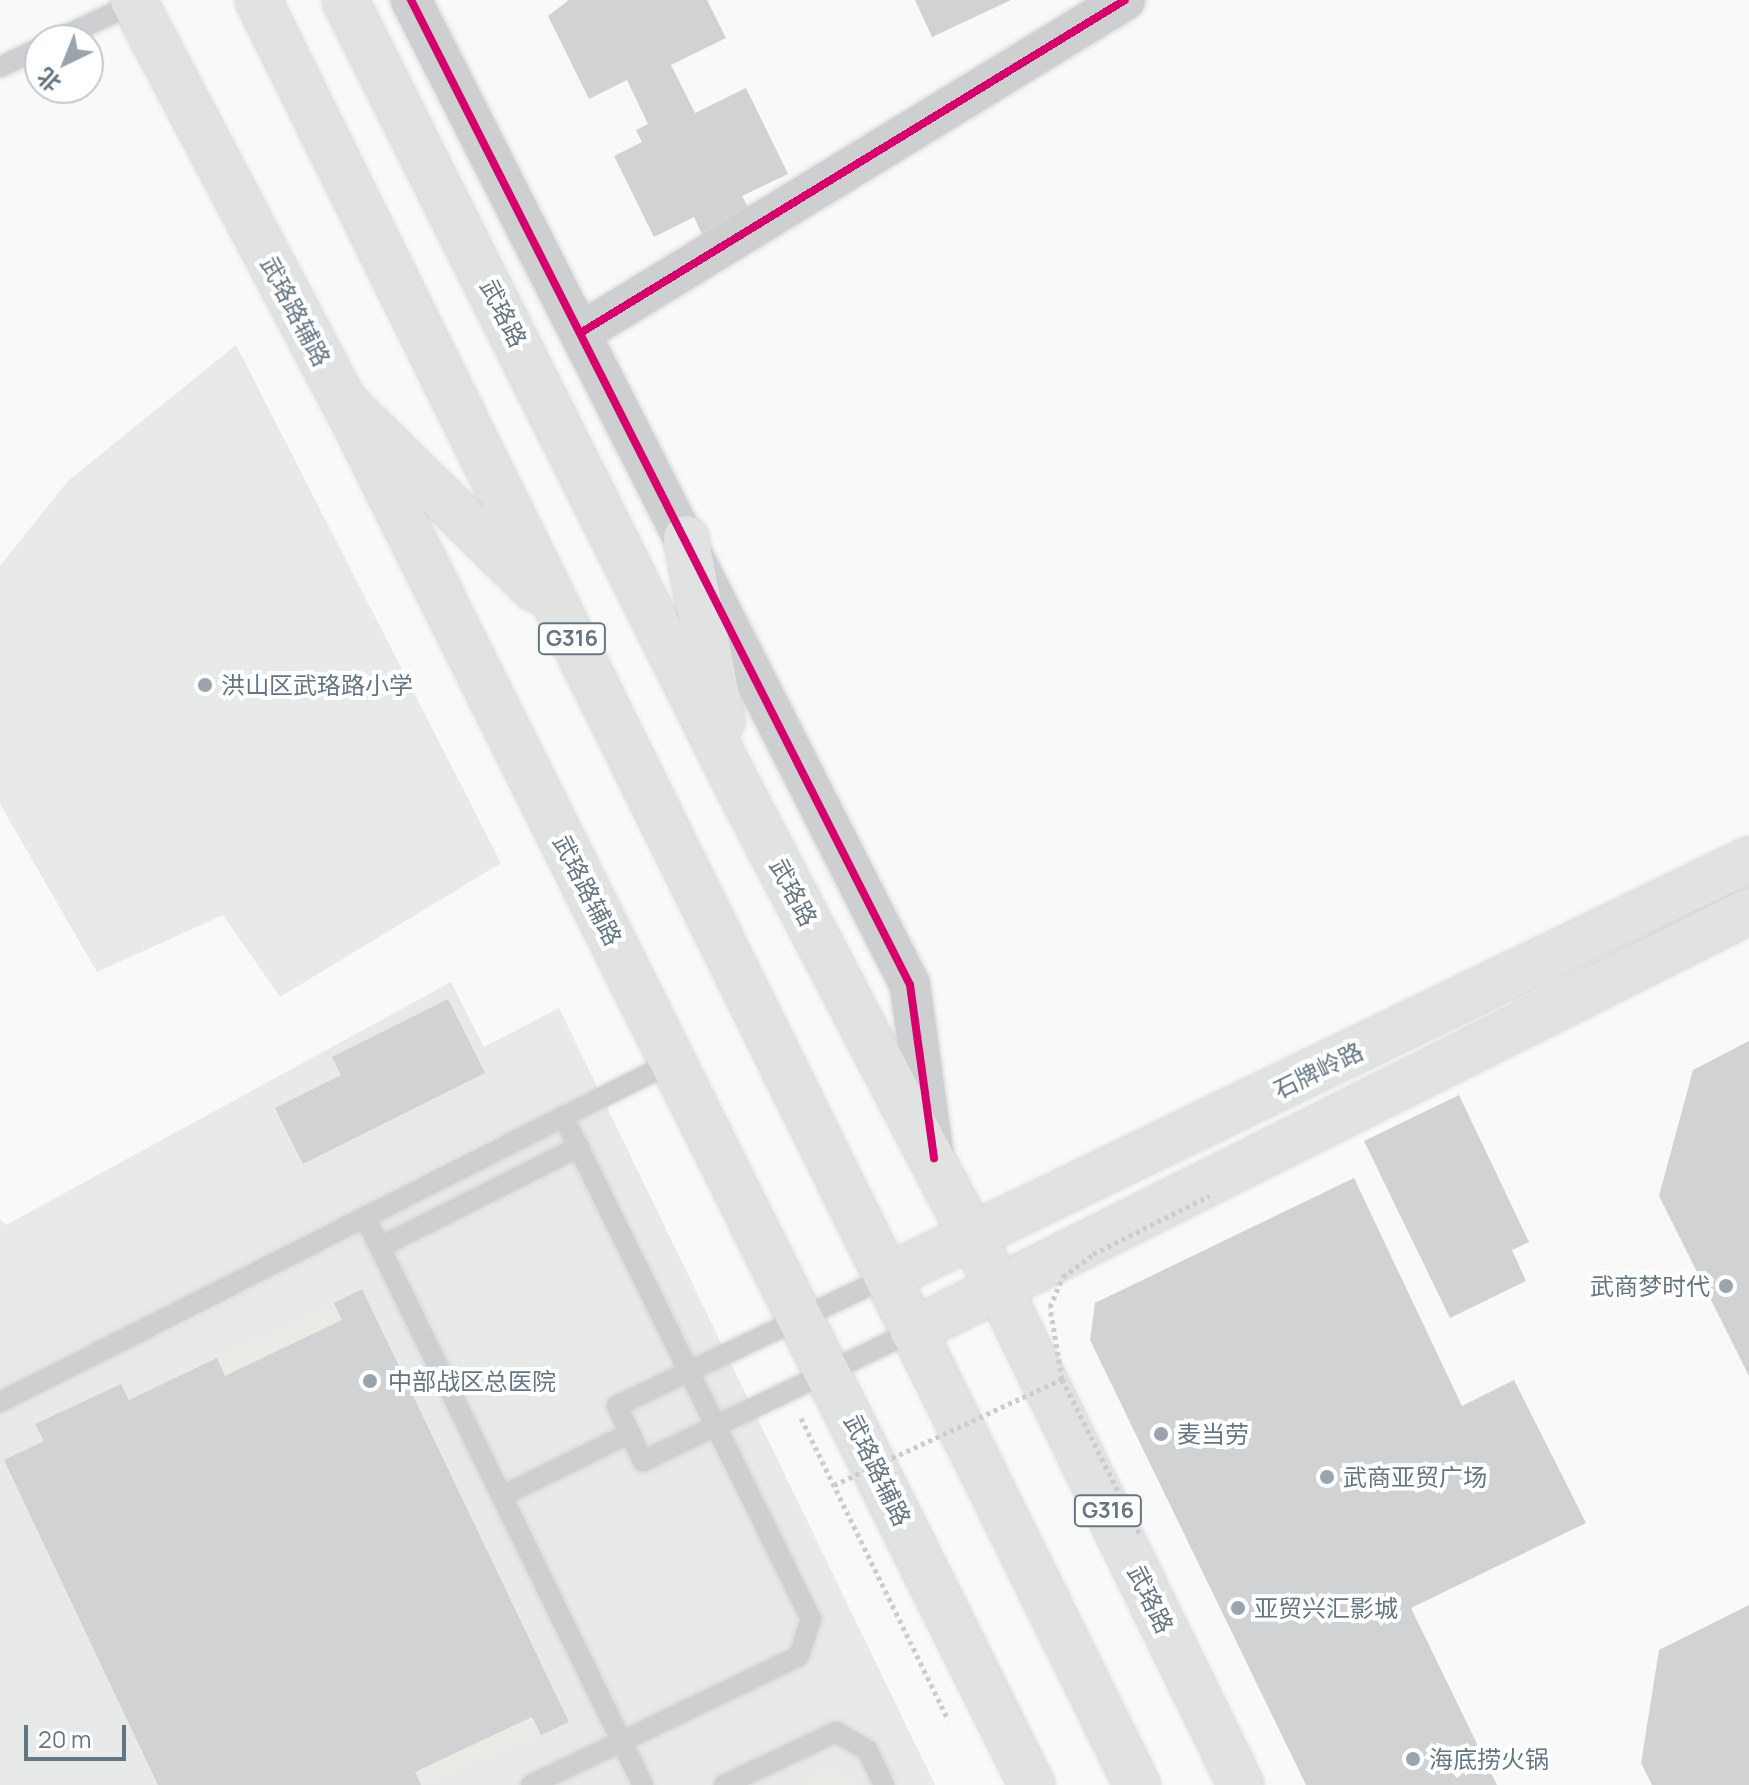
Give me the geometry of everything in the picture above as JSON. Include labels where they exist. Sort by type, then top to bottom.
[{"type":"main road","name":"G316","points":[[258,0],[1137,1785]]},
{"type":"main road","name":"武珞路","points":[[345,0],[734,779],[974,1237],[1241,1785]]},
{"type":"main road","name":"武珞路辅路","points":[[134,1],[345,403],[803,1318],[1032,1785]]},
{"type":"main road","points":[[345,403],[559,612]]},
{"type":"main road","points":[[686,538],[734,779]]},
{"type":"main road","name":"石牌岭路","points":[[887,1277],[1749,860]]},
{"type":"main road","name":"石牌岭路","points":[[913,1331],[1749,911]]},
{"type":"street","points":[[411,0],[582,332],[910,985],[934,1158]]},
{"type":"street","points":[[582,332],[1125,0]]},
{"type":"lane","points":[[88,24],[134,1]]},
{"type":"lane","points":[[0,67],[24,56]]},
{"type":"lane","points":[[0,1402],[674,1061]]},
{"type":"lane","points":[[531,1785],[799,1656],[811,1619],[563,1116]]},
{"type":"lane","points":[[380,1247],[579,1147]]},
{"type":"lane","points":[[365,1217],[643,1785]]},
{"type":"lane","points":[[887,1277],[617,1406],[643,1461],[913,1331]]},
{"type":"lane","points":[[502,1496],[630,1433]]},
{"type":"lane","points":[[724,1785],[836,1732],[867,1750],[884,1785]]},
{"type":"path","points":[[1139,1533],[1062,1379],[1050,1307],[1063,1277],[1209,1196]]},
{"type":"path","points":[[834,1485],[1062,1379]]},
{"type":"path","points":[[801,1418],[948,1720]]},
{"type":"shaded area","name":"洪山区武珞路小学","points":[[236,345],[501,863],[280,997],[223,915],[97,972],[0,804],[0,566],[68,481]]},
{"type":"shaded area","name":"中部战区总医院","points":[[451,982],[484,1047],[559,1008],[935,1785],[0,1785],[0,1219],[6,1225]]},
{"type":"shaded area","points":[[334,1303],[342,1320],[225,1375],[217,1358]]},
{"type":"shaded area","points":[[532,1717],[541,1735],[421,1785],[415,1772]]},
{"type":"shaded area","points":[[838,1769],[856,1785],[808,1785],[804,1776]]},
{"type":"building","points":[[569,0],[707,0],[726,38],[671,65],[695,113],[746,88],[788,174],[742,196],[753,217],[705,241],[694,217],[654,237],[614,156],[642,142],[636,130],[648,124],[627,80],[589,99],[548,16]]},
{"type":"building","points":[[915,0],[1011,0],[932,37]]},
{"type":"building","points":[[448,999],[485,1073],[303,1164],[275,1108],[341,1075],[332,1057]]},
{"type":"building","name":"武商梦时代","points":[[1749,1041],[1749,1376],[1659,1196],[1693,1070]]},
{"type":"building","points":[[1459,1095],[1529,1242],[1512,1250],[1526,1281],[1450,1318],[1364,1141]]},
{"type":"building","name":"武商亚贸广场","points":[[1354,1178],[1462,1406],[1514,1380],[1586,1523],[1411,1608],[1497,1785],[1306,1785],[1090,1340],[1095,1303]]},
{"type":"building","points":[[362,1289],[569,1722],[541,1735],[532,1717],[415,1772],[421,1785],[158,1785],[4,1460],[44,1441],[35,1424],[121,1384],[129,1400],[217,1358],[225,1376],[342,1320],[334,1303]]},
{"type":"building","points":[[1749,1605],[1749,1785],[1652,1785],[1641,1763],[1659,1650]]},
{"type":"cycle path","points":[[411,0],[910,985],[934,1158]]},
{"type":"cycle path","points":[[582,332],[1125,0]]},
{"type":"place","name":"洪山区武珞路小学","points":[[205,685]]},
{"type":"place","name":"武商梦时代","points":[[1726,1286]]},
{"type":"place","name":"中部战区总医院","points":[[370,1381]]},
{"type":"place","name":"麦当劳","points":[[1161,1434]]},
{"type":"place","name":"武商亚贸广场","points":[[1327,1477]]},
{"type":"place","name":"亚贸兴汇影城","points":[[1238,1608]]},
{"type":"place","name":"海底捞火锅","points":[[1413,1759]]}]
